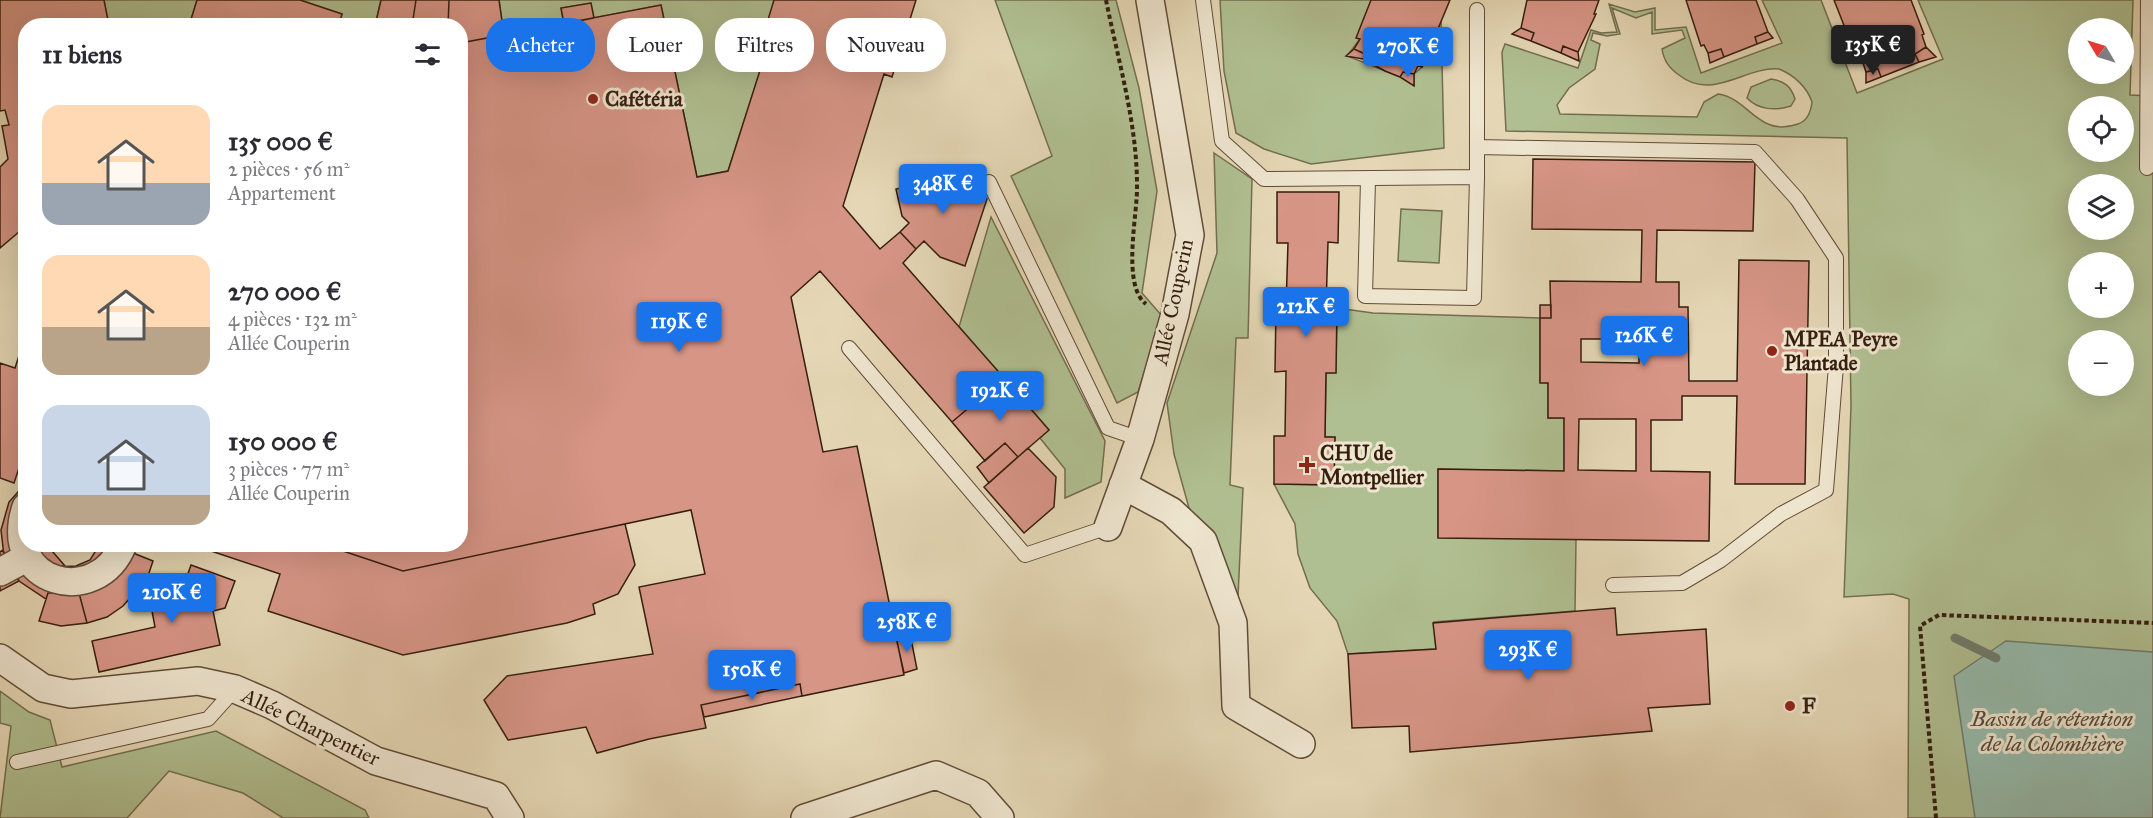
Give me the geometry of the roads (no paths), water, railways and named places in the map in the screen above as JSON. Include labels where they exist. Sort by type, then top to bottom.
[{"type":"street","name":"Allée Couperin","points":[[1108,527],[1140,439],[1175,314],[1190,235],[1150,0]]},
{"type":"street","points":[[1123,485],[1171,511],[1203,541],[1233,623],[1236,706],[1301,744]]},
{"type":"street","points":[[23,552],[36,570],[49,578],[68,583],[90,578],[107,569],[119,552]]},
{"type":"street","points":[[0,572],[26,558]]},
{"type":"street","name":"Allée Charpentier","points":[[0,658],[43,688],[71,694],[198,681],[235,689],[272,705],[376,761],[496,796],[510,818]]},
{"type":"street","points":[[805,818],[936,775],[978,793],[1000,818]]},
{"type":"lane","points":[[1203,0],[1222,141],[1264,179],[1368,180],[1477,177]]},
{"type":"lane","points":[[2147,168],[2148,0]]},
{"type":"lane","points":[[1368,180],[1365,296],[1474,298],[1478,147],[1477,10]]},
{"type":"lane","points":[[1478,147],[1755,152],[1797,199],[1836,258],[1836,366],[1826,490],[1781,514],[1721,560],[1682,583],[1612,585]]},
{"type":"lane","points":[[989,182],[1108,428],[1140,439]]},
{"type":"lane","points":[[849,348],[1025,555],[1108,527]]},
{"type":"lane","points":[[17,762],[208,719],[235,689]]},
{"type":"water","name":"Bassin de rétention de la Colombière","points":[[2006,641],[2153,652],[2153,818],[1975,818],[1954,676]]},
{"type":"waterway","points":[[1955,638],[1996,658]]},
{"type":"place","name":"Cafétéria","points":[[593,99]]},
{"type":"place","name":"MPEA Peyre Plantade","points":[[1772,351]]},
{"type":"place","name":"CHU de Montpellier","points":[[1307,465]]},
{"type":"place","name":"F","points":[[1790,706]]}]
